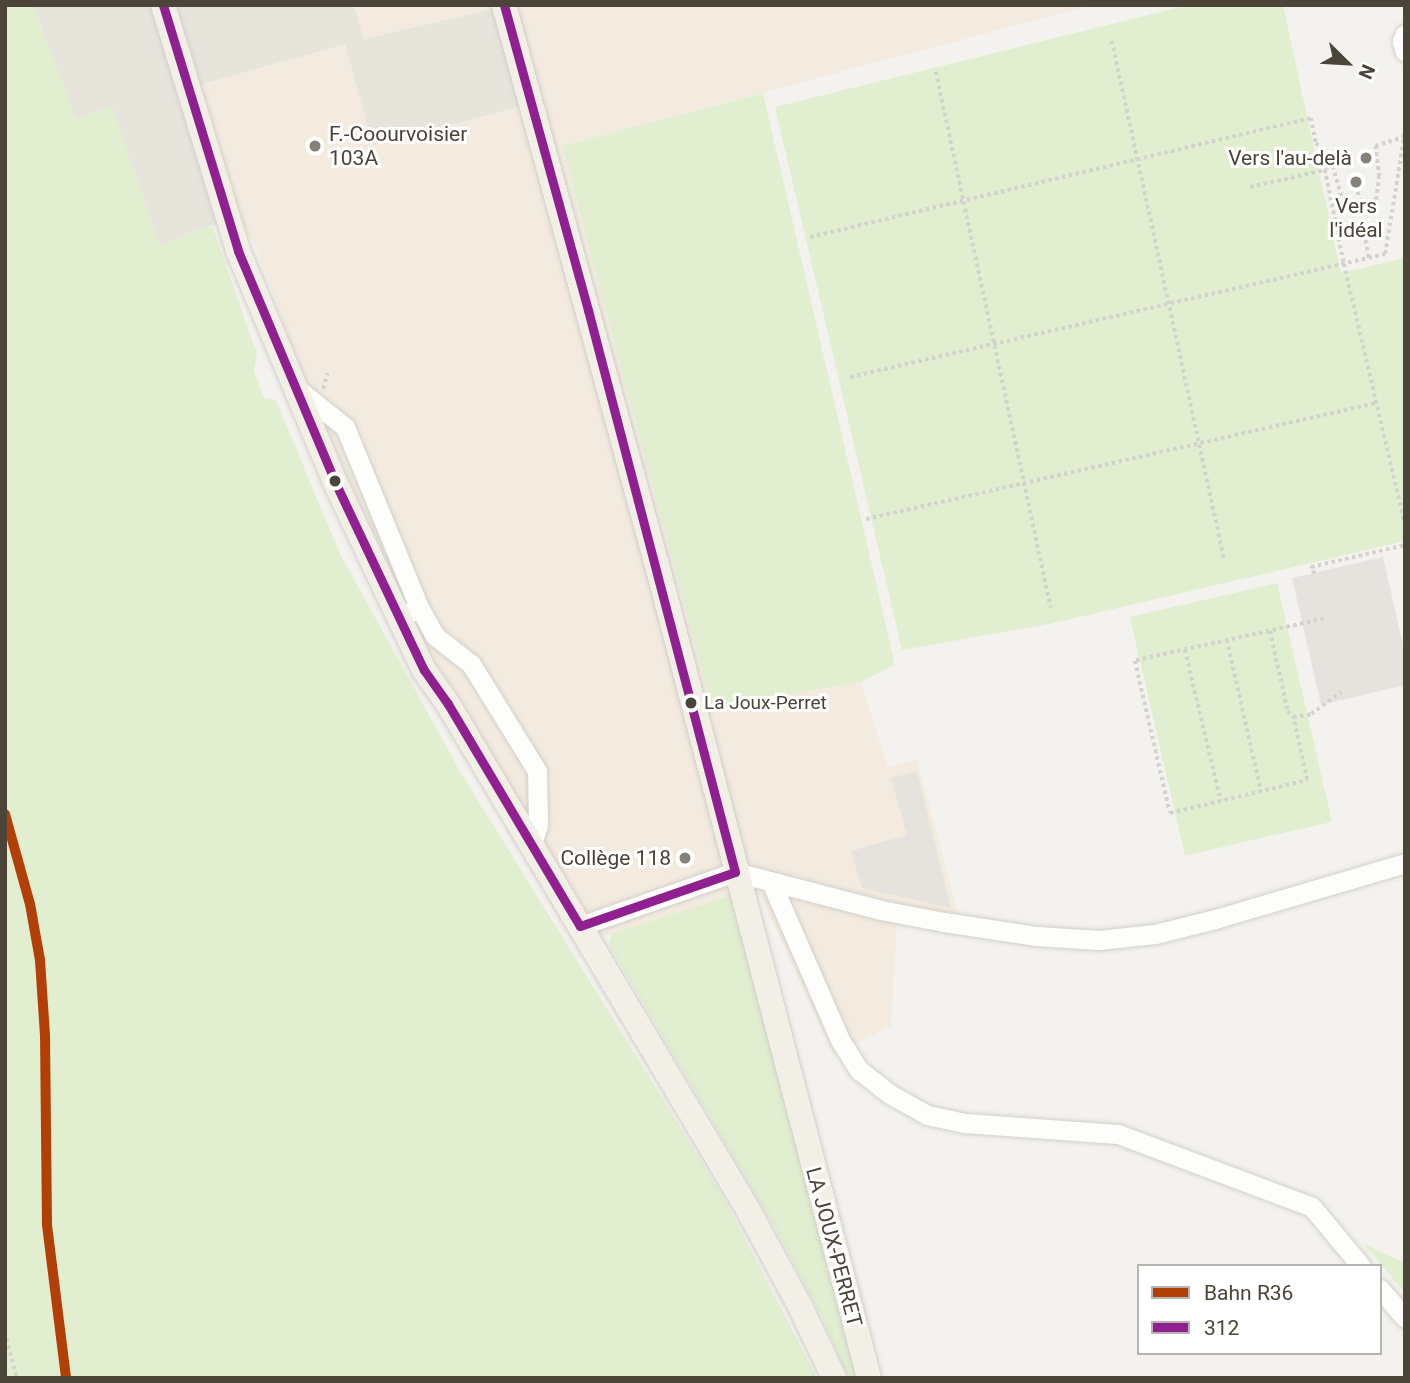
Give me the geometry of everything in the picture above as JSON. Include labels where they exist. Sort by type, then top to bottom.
[{"type":"main road","name":"LA JOUX-PERRET","points":[[163,5],[238,251],[291,384],[349,514],[410,612],[424,670],[449,704],[747,1208],[800,1306],[834,1378]]},
{"type":"main road","name":"LA JOUX-PERRET","points":[[503,5],[610,391],[869,1378]]},
{"type":"street","points":[[1405,34],[1402,41],[1405,52]]},
{"type":"street","points":[[410,612],[471,664],[537,771],[538,825],[531,846]]},
{"type":"street","points":[[580,926],[736,872],[881,910],[986,929],[1099,940],[1155,934],[1215,919],[1405,863]]},
{"type":"street","points":[[771,882],[791,933],[844,1048],[859,1070],[888,1093],[927,1115],[965,1123],[1118,1134],[1312,1207],[1359,1264]]},
{"type":"street","points":[[1382,1291],[1405,1318]]},
{"type":"path","points":[[1112,41],[1224,558]]},
{"type":"path","points":[[936,72],[1051,608]]},
{"type":"path","points":[[810,237],[1311,118],[1325,169],[1344,264],[1405,525]]},
{"type":"path","points":[[850,377],[1385,254],[1405,130]]},
{"type":"path","points":[[1250,187],[1334,166],[1344,205],[1376,200],[1379,177],[1375,146],[1404,137]]},
{"type":"path","points":[[1357,185],[1369,258]]},
{"type":"path","points":[[866,519],[1376,403]]},
{"type":"path","points":[[1314,574],[1311,568],[1405,545]]},
{"type":"path","points":[[1270,631],[1307,780],[1170,813],[1135,661],[1227,640],[1324,619]]},
{"type":"path","points":[[1227,640],[1261,791]]},
{"type":"path","points":[[1185,650],[1221,801]]},
{"type":"path","points":[[1293,718],[1311,714],[1341,692]]},
{"type":"path","points":[[5,1332],[17,1378]]},
{"type":"shaded area","points":[[33,5],[354,5],[364,39],[492,9],[522,106],[372,146],[345,44],[238,216],[159,245],[112,107],[76,119]]},
{"type":"shaded area","points":[[354,5],[1092,5],[562,146],[712,707],[861,682],[888,767],[917,759],[963,932],[897,921],[891,1026],[833,1054],[757,887],[602,937],[583,912],[419,638],[318,415],[255,244],[238,216],[195,86],[345,44],[373,146],[522,106],[492,9],[364,39]]},
{"type":"shaded area","points":[[1383,557],[1405,654],[1405,685],[1321,705],[1292,578]]},
{"type":"shaded area","points":[[917,771],[951,908],[862,888],[851,851],[907,835],[891,778]]},
{"type":"green space","points":[[5,5],[33,5],[76,119],[112,107],[159,245],[212,226],[257,354],[254,371],[264,398],[276,400],[339,552],[461,773],[722,1195],[817,1378],[5,1378]]},
{"type":"green space","points":[[1189,5],[1283,5],[1341,273],[1405,258],[1405,541],[1049,624],[902,650],[775,107]]},
{"type":"green space","points":[[763,93],[895,665],[861,682],[712,707],[562,146]]},
{"type":"green space","points":[[1277,583],[1332,822],[1185,856],[1130,617]]},
{"type":"green space","points":[[732,895],[857,1378],[848,1378],[822,1317],[774,1226],[609,945],[611,934]]},
{"type":"green space","points":[[1364,1244],[1405,1263],[1405,1293],[1382,1264]]},
{"type":"rail line","name":"R36","points":[[5,814],[30,904],[40,960],[45,1035],[47,1225],[66,1378]]},
{"type":"transit line","name":"312","points":[[163,5],[238,251],[335,482],[424,670],[448,704],[580,926],[735,872],[588,310],[504,5]]},
{"type":"place","name":"F.-Coourvoisier 103A","points":[[315,146]]},
{"type":"place","name":"Vers l'au-delà","points":[[1366,158]]},
{"type":"place","name":"Vers l'idéal","points":[[1356,182]]},
{"type":"place","name":"La Joux-Perret","points":[[691,703]]},
{"type":"place","name":"Collège 118","points":[[685,858]]}]
